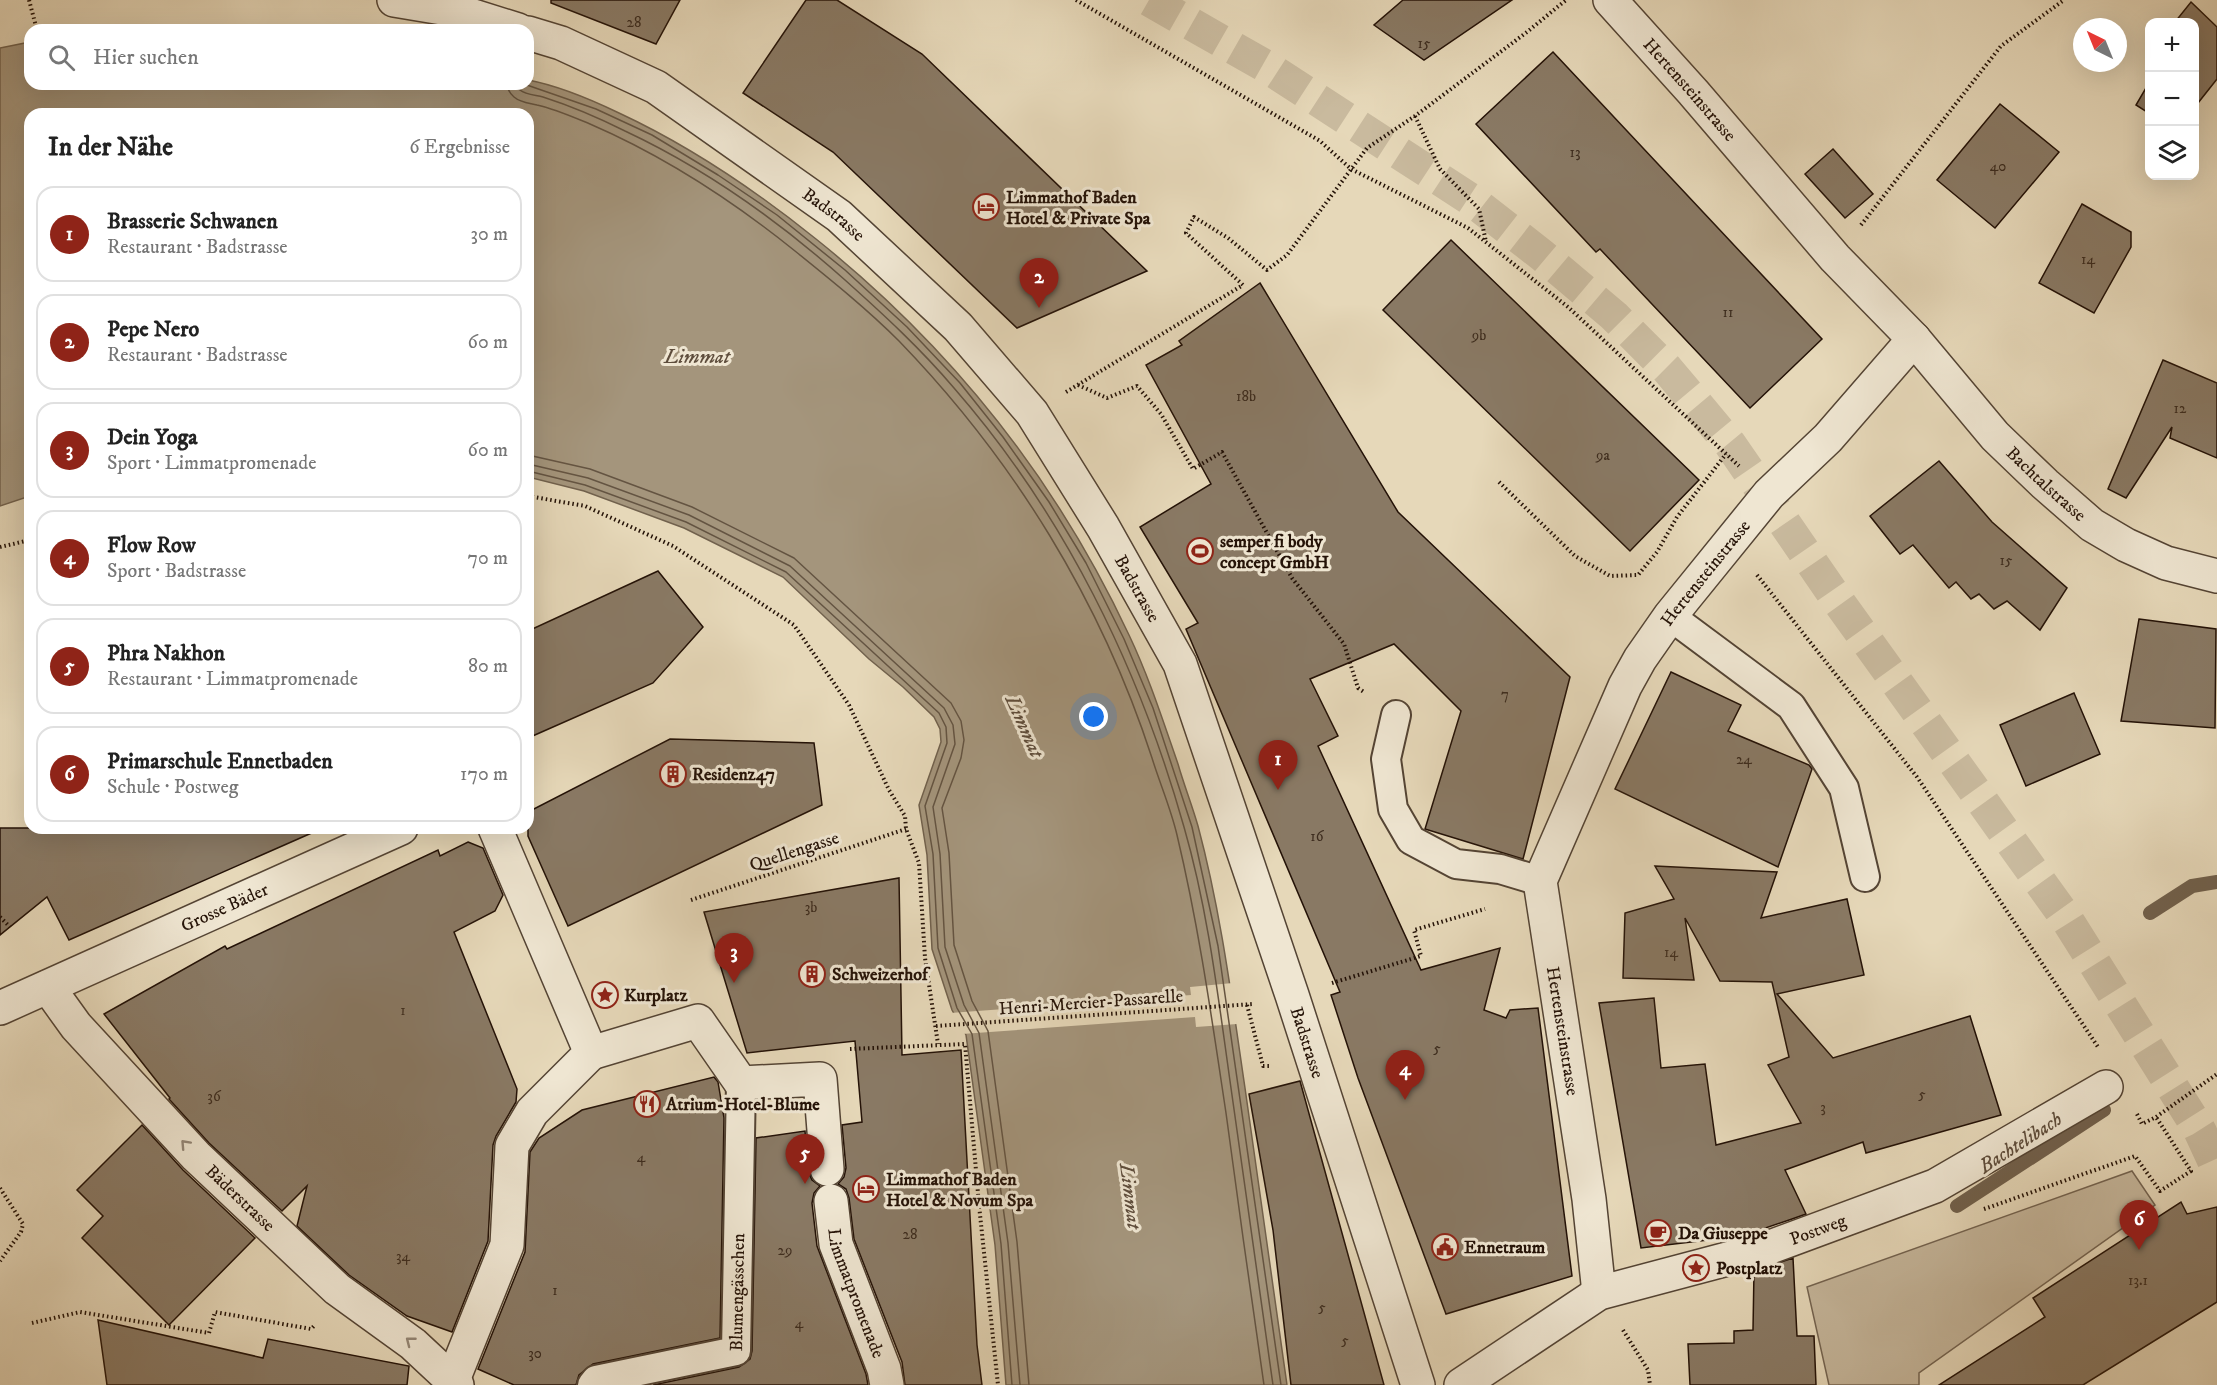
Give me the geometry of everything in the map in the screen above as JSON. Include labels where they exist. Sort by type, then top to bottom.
[{"type":"street","points":[[394,0],[454,10],[499,24]]},
{"type":"street","name":"Hertensteinstrasse","points":[[1599,1293],[1589,1199],[1540,880],[1625,686],[1640,659],[1670,616],[1769,494],[1828,438],[1914,339],[1835,258],[1693,92],[1610,0]]},
{"type":"street","name":"Badstrasse","points":[[534,35],[561,43],[656,87],[839,216],[958,327],[1032,413],[1103,527],[1180,664],[1292,995],[1418,1385]]},
{"type":"street","name":"Bachtalstrasse","points":[[1914,339],[1995,436],[2092,525],[2126,546],[2166,563],[2217,576]]},
{"type":"street","name":"Grosse Bäder","points":[[0,1008],[388,834]]},
{"type":"street","points":[[497,834],[591,1053]]},
{"type":"street","name":"Bäderstrasse","points":[[48,987],[76,1026],[196,1156],[337,1289],[413,1344],[455,1383]]},
{"type":"street","points":[[455,1383],[507,1245],[512,1146],[532,1112],[591,1053],[698,1021],[741,1083],[820,1079],[827,1169]]},
{"type":"street","name":"Postweg","points":[[1461,1385],[1599,1293],[1765,1249],[1935,1186],[2106,1087]]},
{"type":"street","name":"Limmatpromenade","points":[[831,1201],[836,1244],[884,1369],[887,1385]]},
{"type":"lane","points":[[1670,616],[1791,706],[1844,788],[1865,877]]},
{"type":"lane","points":[[1396,715],[1386,759],[1393,809],[1411,840],[1456,864],[1500,869],[1540,880]]},
{"type":"lane","name":"Blumengässchen","points":[[592,1385],[596,1380],[736,1351],[741,1083]]},
{"type":"path","points":[[29,0],[36,24]]},
{"type":"path","points":[[1076,0],[1320,141],[1351,169],[1468,228],[1568,307],[1769,494]]},
{"type":"path","points":[[1032,413],[1243,285],[1186,233],[1194,217],[1227,238],[1267,270],[1287,255],[1367,148],[1415,116],[1566,0]]},
{"type":"path","points":[[1855,232],[2001,46],[2064,0]]},
{"type":"path","points":[[1415,116],[1440,169],[1479,209],[1486,243]]},
{"type":"path","points":[[1078,385],[1107,398],[1137,386],[1161,414],[1193,469],[1222,452],[1292,578],[1344,644],[1358,688],[1396,715]]},
{"type":"path","points":[[1499,482],[1575,556],[1610,576],[1638,575],[1657,552],[1677,518],[1726,454]]},
{"type":"path","points":[[534,497],[585,506],[673,546],[794,625],[849,705],[889,790],[905,816],[906,829],[919,863],[925,958],[938,1044]]},
{"type":"path","points":[[0,547],[24,541]]},
{"type":"path","points":[[1731,541],[1917,777],[2102,1053]]},
{"type":"path","name":"Quellengasse","points":[[691,900],[906,829]]},
{"type":"path","points":[[1292,995],[1421,956],[1414,930],[1490,908]]},
{"type":"path","points":[[0,917],[10,927]]},
{"type":"path","name":"Henri-Mercier-Passarelle","points":[[936,1026],[1247,1005]]},
{"type":"path","points":[[820,1079],[843,1050],[965,1044],[998,1385]]},
{"type":"path","points":[[2137,1113],[2142,1124],[2156,1117],[2217,1074]]},
{"type":"path","points":[[1979,1210],[2135,1156],[2160,1191],[2192,1171],[2156,1117]]},
{"type":"path","points":[[0,1188],[23,1224],[21,1232],[0,1261]]},
{"type":"path","points":[[1599,1293],[1648,1370],[1650,1385]]},
{"type":"path","points":[[32,1323],[80,1312],[209,1333],[215,1312],[310,1329],[352,1298]]},
{"type":"shaded area","points":[[2132,1171],[2155,1205],[1919,1373],[1919,1385],[1829,1385],[1807,1287]]},
{"type":"water","name":"Limmat","points":[[24,43],[24,90],[534,90],[534,82],[563,89],[645,126],[721,170],[816,239],[912,324],[996,419],[1068,522],[1129,635],[1161,715],[1198,826],[1213,891],[1245,1088],[1287,1385],[1006,1385],[995,1245],[966,1035],[952,1010],[932,949],[927,855],[919,805],[941,742],[940,729],[934,717],[783,577],[684,528],[584,491],[534,478],[534,108],[24,108],[24,498],[0,506],[0,48]]},
{"type":"pier","points":[[1233,983],[1237,1024],[1196,1027],[1195,1017],[962,1034],[950,1013],[1191,995],[1190,987]]},
{"type":"building","points":[[551,0],[680,0],[656,44],[551,3]]},
{"type":"building","name":"Limmathof Baden Hotel & Private Spa","points":[[806,0],[837,0],[922,54],[1147,271],[1017,328],[833,152],[743,93]]},
{"type":"building","points":[[1403,0],[1512,0],[1424,60],[1374,25]]},
{"type":"building","points":[[2191,2],[2217,27],[2217,79],[2199,102],[2199,18],[2178,18]]},
{"type":"building","points":[[1553,52],[1822,339],[1750,408],[1600,249],[1596,252],[1476,124]]},
{"type":"building","points":[[2145,90],[2145,111],[2136,105]]},
{"type":"building","points":[[2000,104],[2059,152],[1995,228],[1937,180]]},
{"type":"building","points":[[1833,149],[1873,194],[1845,218],[1805,174]]},
{"type":"building","points":[[2082,204],[2131,232],[2131,247],[2094,313],[2039,283]]},
{"type":"building","points":[[1451,240],[1699,480],[1630,551],[1383,310]]},
{"type":"building","points":[[1260,283],[1398,512],[1570,677],[1523,859],[1425,829],[1461,711],[1394,644],[1310,679],[1338,736],[1318,746],[1421,970],[1500,948],[1484,1010],[1506,1018],[1510,1010],[1538,1008],[1572,1276],[1446,1314],[1358,1078],[1331,995],[1340,992],[1186,629],[1198,623],[1140,527],[1211,484],[1146,365],[1182,345],[1179,341]]},
{"type":"building","points":[[2163,360],[2217,383],[2217,458],[2170,438],[2172,427],[2126,498],[2108,489]]},
{"type":"building","points":[[1939,461],[1992,522],[2067,588],[2040,630],[2007,601],[1994,609],[1979,594],[1971,599],[1956,582],[1949,588],[1913,545],[1900,554],[1870,516]]},
{"type":"building","points":[[658,571],[703,627],[653,683],[534,735],[534,628]]},
{"type":"building","points":[[2139,619],[2216,629],[2215,728],[2121,721]]},
{"type":"building","points":[[1671,672],[1741,705],[1728,731],[1809,765],[1812,769],[1778,867],[1615,789]]},
{"type":"building","points":[[2074,693],[2100,754],[2026,786],[2000,725]]},
{"type":"building","points":[[670,739],[814,743],[822,805],[568,926],[528,836],[528,834],[534,834],[534,809]]},
{"type":"building","points":[[0,828],[24,828],[24,834],[309,834],[69,940],[47,897],[0,935]]},
{"type":"building","points":[[468,842],[483,848],[503,895],[495,911],[454,932],[517,1089],[516,1102],[493,1145],[488,1241],[452,1332],[407,1316],[349,1275],[297,1226],[307,1186],[282,1211],[209,1143],[169,1099],[104,1014],[225,946],[227,949],[438,850],[440,856]]},
{"type":"building","points":[[1655,866],[1777,872],[1761,918],[1847,899],[1864,975],[1777,994],[1833,1058],[1970,1016],[2001,1115],[1866,1153],[1863,1142],[1785,1170],[1806,1214],[1742,1236],[1641,1248],[1599,1003],[1654,998],[1661,1068],[1705,1064],[1716,1145],[1801,1123],[1768,1065],[1789,1057],[1772,982],[1720,981],[1685,918],[1694,980],[1623,978],[1625,913],[1674,899]]},
{"type":"building","points":[[899,878],[902,1055],[961,1050],[977,1345],[982,1385],[905,1385],[902,1362],[854,1239],[846,1189],[838,1184],[844,1177],[846,1168],[842,1125],[862,1122],[855,1041],[747,1053],[704,912]]},
{"type":"building","points":[[714,1077],[718,1082],[724,1118],[720,1338],[593,1364],[579,1375],[576,1385],[514,1385],[478,1369],[525,1252],[530,1152],[539,1138],[582,1110]]},
{"type":"building","points":[[1300,1081],[1384,1385],[1291,1385],[1273,1230],[1249,1094]]},
{"type":"building","points":[[142,1125],[183,1170],[255,1238],[169,1325],[82,1238],[103,1216],[77,1190]]},
{"type":"building","points":[[805,1131],[808,1171],[812,1180],[820,1186],[814,1193],[812,1203],[817,1246],[866,1374],[868,1385],[653,1385],[739,1367],[750,1359],[756,1138]]},
{"type":"building","points":[[2181,1202],[2187,1214],[2217,1207],[2217,1302],[2083,1385],[1939,1385],[2045,1317],[2033,1298]]},
{"type":"building","points":[[1793,1258],[1797,1336],[1814,1336],[1816,1385],[1690,1385],[1688,1344],[1734,1343],[1734,1331],[1753,1330],[1754,1271]]},
{"type":"building","points":[[98,1320],[263,1358],[268,1339],[409,1366],[407,1385],[107,1385]]},
{"type":"waterway","name":"Bachtelibach","points":[[2150,913],[2192,886],[2217,882]]},
{"type":"waterway","name":"Bachtelibach","points":[[1957,1206],[2104,1110]]},
{"type":"tunnel","points":[[1149,0],[1267,67],[1470,199],[1614,316],[1667,369],[1730,444],[1836,598],[2066,918],[2200,1131],[2217,1168]]},
{"type":"place","name":"Limmathof Baden Hotel & Private Spa","points":[[986,207]]},
{"type":"place","name":"Pepe Nero","points":[[1039,308]]},
{"type":"place","name":"semper fi body concept GmbH","points":[[1200,551]]},
{"type":"place","name":"Residenz47","points":[[673,774]]},
{"type":"place","name":"Brasserie Schwanen","points":[[1278,790]]},
{"type":"place","name":"Schweizerhof","points":[[812,974]]},
{"type":"place","name":"Dein Yoga","points":[[734,983]]},
{"type":"place","name":"Kurplatz","points":[[605,995]]},
{"type":"place","name":"Flow Row","points":[[1405,1100]]},
{"type":"place","name":"Atrium-Hotel-Blume","points":[[647,1104]]},
{"type":"place","name":"Phra Nakhon","points":[[805,1184]]},
{"type":"place","name":"Limmathof Baden Hotel & Novum Spa","points":[[866,1189]]},
{"type":"place","name":"Da Giuseppe","points":[[1658,1233]]},
{"type":"place","name":"Ennetraum","points":[[1445,1247]]},
{"type":"place","name":"Primarschule Ennetbaden","points":[[2139,1250]]},
{"type":"place","name":"Postplatz","points":[[1696,1268]]}]
